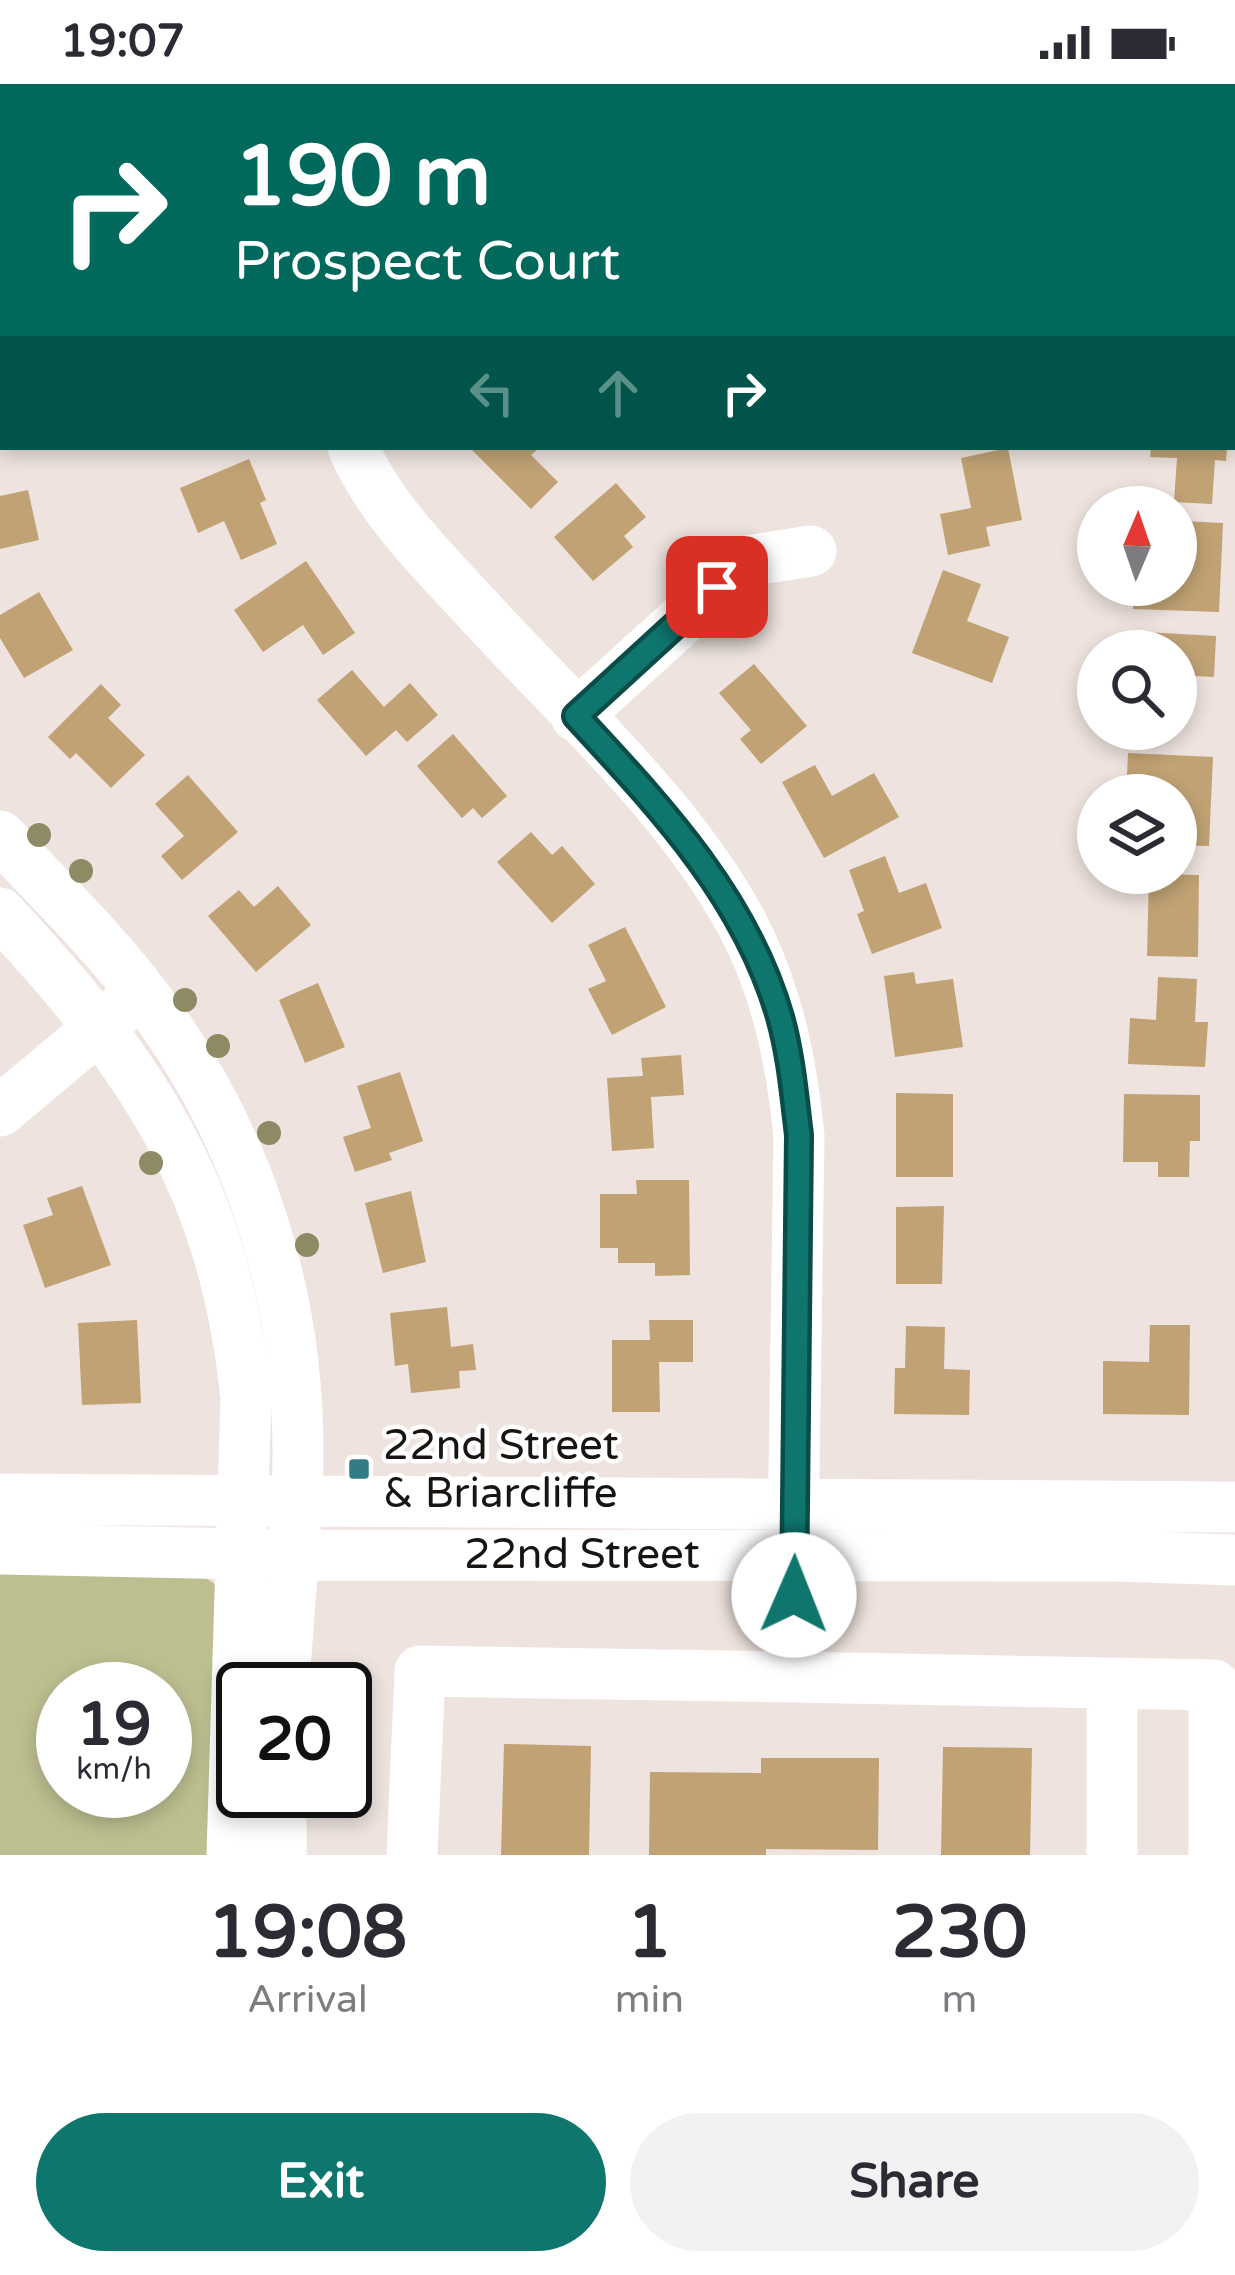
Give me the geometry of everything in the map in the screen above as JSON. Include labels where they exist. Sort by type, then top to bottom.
[{"type":"street","points":[[355,450],[385,502],[425,550],[653,800],[707,868],[752,943],[780,1017],[799,1135],[790,1677]]},
{"type":"street","points":[[576,716],[747,561],[811,550]]},
{"type":"street","points":[[0,836],[142,992],[206,1087],[247,1174],[265,1223],[292,1354],[298,1454],[270,1500]]},
{"type":"street","points":[[0,913],[53,970],[154,1102],[185,1162],[222,1261],[237,1325],[245,1398],[270,1500],[268,1554],[232,1855]]},
{"type":"street","points":[[0,1112],[142,992]]},
{"type":"street","name":"22nd Street","points":[[0,1499],[1235,1507]]},
{"type":"street","name":"22nd Street","points":[[0,1549],[1235,1560]]},
{"type":"street","points":[[268,1554],[281,1662]]},
{"type":"street","points":[[412,1855],[420,1671],[1214,1684],[1214,1855]]},
{"type":"street","points":[[1112,1683],[1112,1855]]},
{"type":"street","points":[[281,1818],[281,1855]]},
{"type":"green space","points":[[0,1572],[204,1577],[221,1588],[220,1662],[216,1662],[218,1855],[0,1855]]},
{"type":"building","points":[[472,450],[537,450],[531,455],[558,482],[531,509]]},
{"type":"building","points":[[1008,450],[1022,520],[986,527],[990,546],[948,555],[940,514],[971,508],[961,458]]},
{"type":"building","points":[[1151,450],[1227,450],[1226,461],[1215,460],[1212,504],[1197,503],[1197,486],[1175,486],[1177,458],[1150,457]]},
{"type":"building","points":[[249,459],[277,544],[241,560],[224,521],[198,533],[180,488]]},
{"type":"building","points":[[616,483],[646,517],[624,536],[633,547],[593,581],[554,537]]},
{"type":"building","points":[[28,490],[39,540],[0,549],[0,496]]},
{"type":"building","points":[[1197,522],[1223,523],[1219,612],[1133,609],[1197,606]]},
{"type":"building","points":[[306,561],[355,633],[323,655],[303,625],[263,652],[234,610]]},
{"type":"building","points":[[943,570],[981,584],[967,621],[1009,637],[992,683],[912,653]]},
{"type":"building","points":[[39,592],[73,650],[24,678],[0,638],[0,615]]},
{"type":"building","points":[[1197,635],[1216,636],[1214,677],[1197,676]]},
{"type":"building","points":[[754,664],[807,726],[761,764],[740,739],[751,730],[719,693]]},
{"type":"building","points":[[352,670],[384,707],[410,683],[438,715],[407,742],[396,730],[366,756],[317,700]]},
{"type":"building","points":[[101,684],[121,705],[108,718],[145,755],[111,788],[76,753],[70,759],[48,737]]},
{"type":"building","points":[[453,734],[507,796],[482,818],[473,808],[462,818],[417,766]]},
{"type":"building","points":[[1128,753],[1213,757],[1209,846],[1197,846],[1197,774],[1127,774]]},
{"type":"building","points":[[815,765],[832,796],[874,773],[899,817],[824,858],[782,782]]},
{"type":"building","points":[[188,775],[238,832],[182,880],[161,856],[184,836],[155,804]]},
{"type":"building","points":[[531,832],[552,855],[562,846],[595,884],[552,923],[497,862]]},
{"type":"building","points":[[885,856],[899,893],[926,883],[942,928],[872,954],[857,914],[864,911],[849,870]]},
{"type":"building","points":[[1199,875],[1198,957],[1147,956],[1149,894],[1197,894]]},
{"type":"building","points":[[278,886],[311,925],[256,972],[208,916],[239,890],[254,907]]},
{"type":"building","points":[[625,927],[666,1007],[612,1035],[588,989],[606,981],[588,945]]},
{"type":"building","points":[[914,972],[916,984],[953,979],[963,1047],[895,1057],[884,976]]},
{"type":"building","points":[[1158,977],[1197,979],[1195,1022],[1208,1022],[1205,1067],[1128,1064],[1130,1018],[1156,1020]]},
{"type":"building","points":[[318,983],[345,1047],[305,1063],[279,1000]]},
{"type":"building","points":[[681,1055],[684,1095],[651,1097],[654,1148],[612,1151],[607,1078],[643,1076],[641,1058]]},
{"type":"building","points":[[400,1072],[423,1141],[389,1153],[392,1160],[355,1172],[343,1137],[371,1128],[357,1086]]},
{"type":"building","points":[[896,1093],[953,1094],[953,1177],[896,1177]]},
{"type":"building","points":[[1124,1094],[1200,1095],[1200,1141],[1190,1141],[1189,1177],[1158,1177],[1158,1162],[1123,1162]]},
{"type":"building","points":[[636,1180],[689,1180],[690,1275],[655,1276],[655,1263],[618,1263],[618,1248],[600,1248],[600,1194],[637,1194]]},
{"type":"building","points":[[82,1186],[111,1265],[45,1288],[23,1225],[53,1215],[47,1198]]},
{"type":"building","points":[[411,1191],[426,1262],[383,1273],[365,1203]]},
{"type":"building","points":[[944,1206],[942,1284],[896,1284],[896,1207]]},
{"type":"building","points":[[447,1307],[451,1347],[473,1344],[476,1370],[459,1371],[460,1388],[411,1393],[408,1364],[395,1366],[390,1313]]},
{"type":"building","points":[[137,1320],[141,1403],[82,1405],[78,1323]]},
{"type":"building","points":[[649,1320],[693,1320],[693,1362],[659,1362],[660,1412],[612,1412],[612,1340],[650,1340]]},
{"type":"building","points":[[1150,1325],[1190,1325],[1189,1415],[1103,1414],[1103,1361],[1149,1362]]},
{"type":"building","points":[[906,1326],[945,1327],[944,1369],[970,1370],[969,1415],[894,1414],[895,1368],[905,1368]]},
{"type":"building","points":[[504,1744],[591,1746],[589,1855],[501,1855]]},
{"type":"building","points":[[943,1747],[1032,1748],[1030,1855],[941,1855]]},
{"type":"building","points":[[761,1758],[879,1758],[878,1850],[649,1855],[650,1772],[761,1773]]},
{"type":"place","name":"22nd Street & Briarcliffe","points":[[359,1469]]},
{"type":"route","points":[[717,587],[576,716],[693,848],[752,943],[780,1017],[799,1135],[794,1595]]}]
